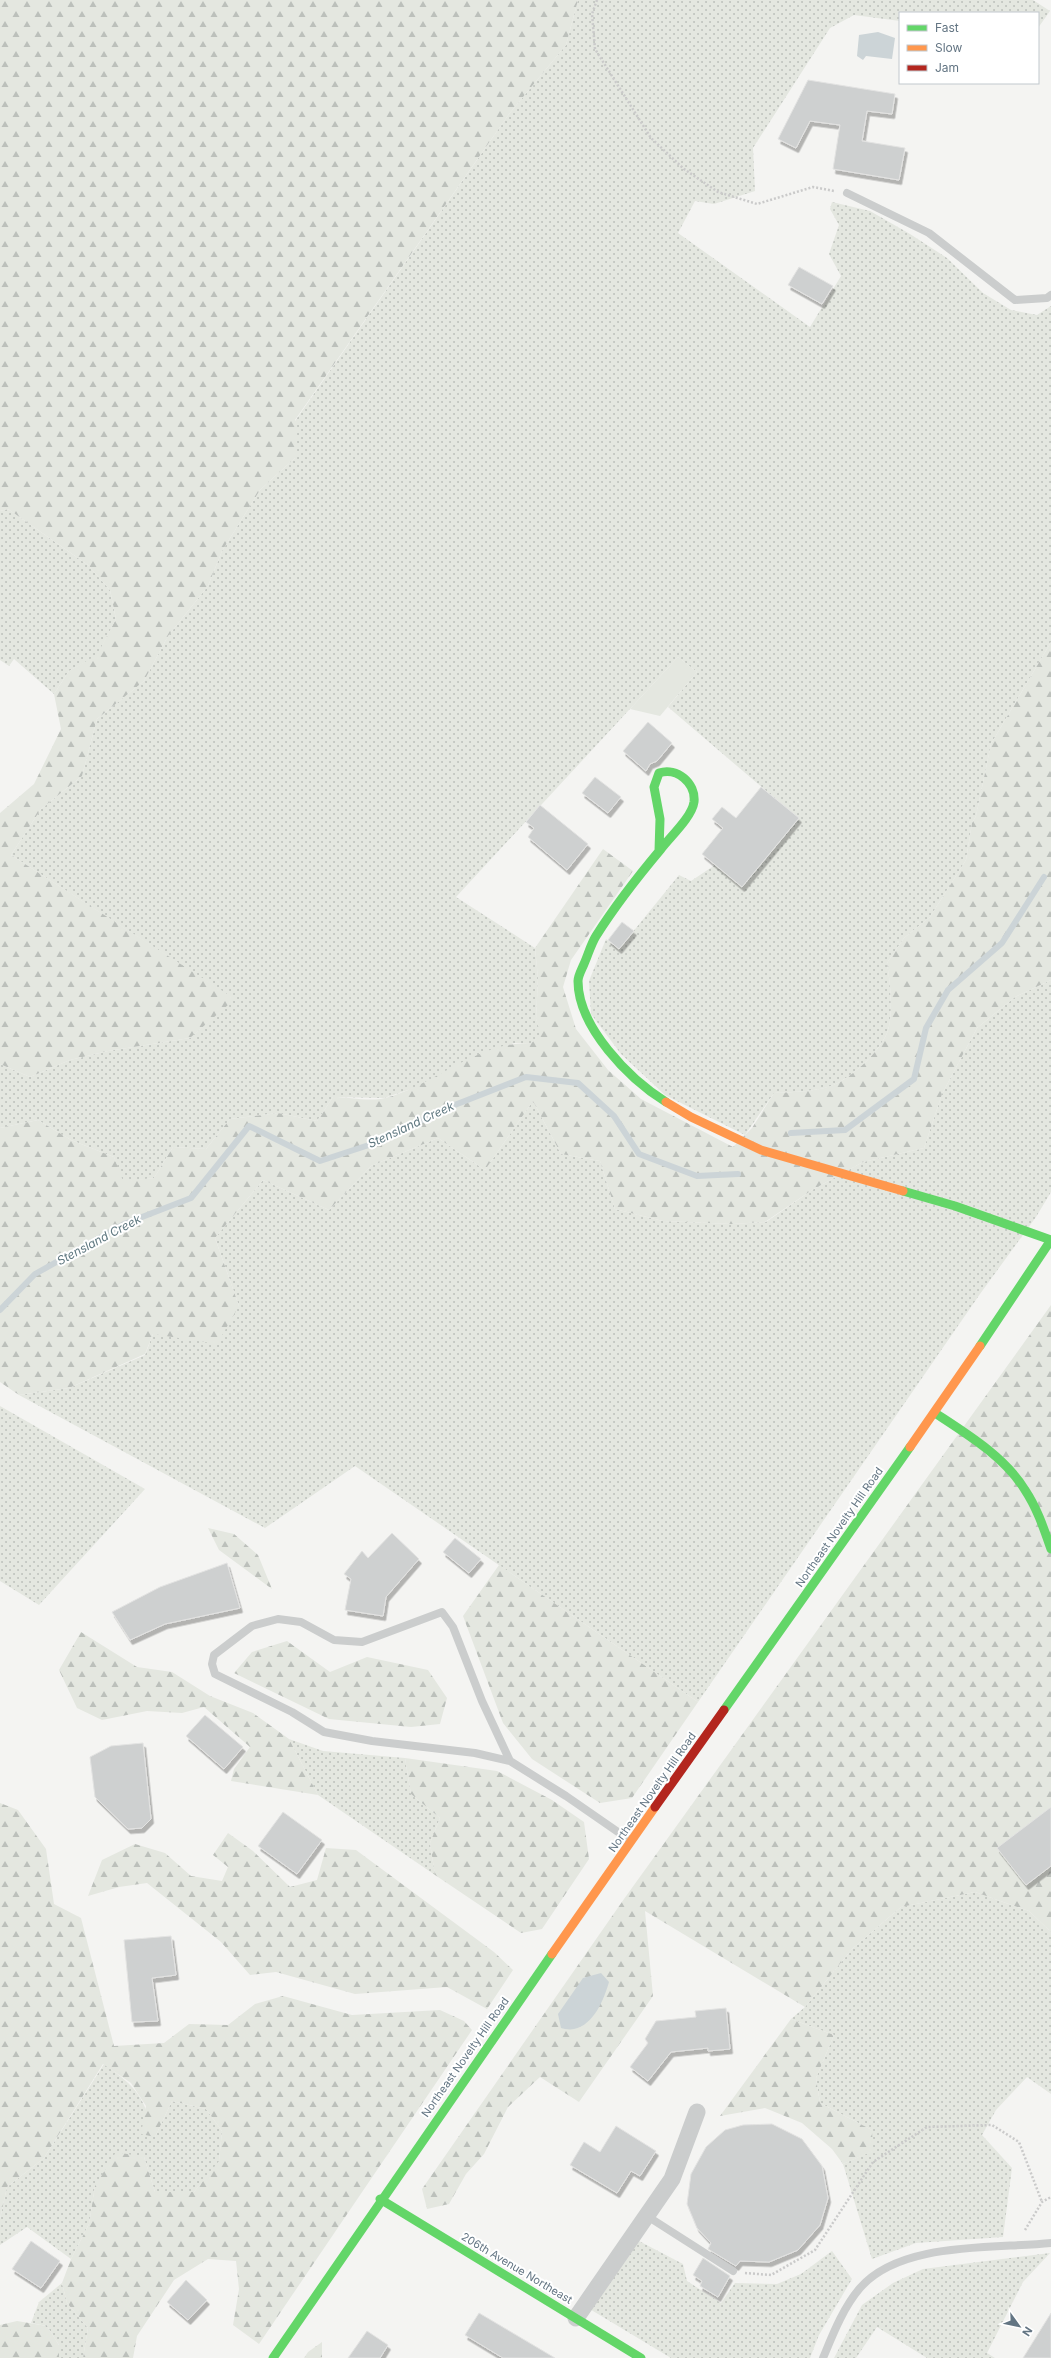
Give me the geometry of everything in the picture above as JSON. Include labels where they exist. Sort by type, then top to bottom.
[{"type":"street","points":[[659,851],[660,819],[654,787],[659,773],[668,770],[681,775],[690,785],[694,802],[686,819],[659,851],[596,937],[578,980],[582,1004],[596,1035],[629,1074],[664,1100],[691,1117],[761,1150],[955,1206],[1051,1240]]},
{"type":"street","name":"Northeast Novelty Hill Road","points":[[273,2358],[380,2199],[631,1841],[935,1413],[1051,1240]]},
{"type":"street","points":[[935,1413],[964,1432],[1021,1483],[1039,1517],[1051,1549]]},
{"type":"street","points":[[576,2318],[672,2179],[697,2112]]},
{"type":"street","name":"206th Avenue Northeast","points":[[380,2199],[641,2358]]},
{"type":"lane","points":[[847,193],[929,232],[1015,300],[1047,298],[1051,295]]},
{"type":"lane","points":[[510,1761],[482,1701],[453,1627],[442,1612],[362,1642],[334,1640],[301,1622],[278,1619],[252,1626],[214,1655],[212,1664],[215,1674],[292,1712],[324,1732],[372,1741],[475,1753],[510,1761],[566,1796],[631,1841]]},
{"type":"lane","points":[[647,2216],[733,2271]]},
{"type":"lane","points":[[823,2358],[842,2316],[860,2288],[879,2272],[896,2263],[926,2255],[1051,2243]]},
{"type":"path","points":[[597,0],[592,14],[595,48],[652,138],[684,169],[718,192],[757,204],[813,187],[847,193]]},
{"type":"path","points":[[733,2271],[772,2275],[815,2250],[873,2162],[927,2127],[992,2125],[1019,2142],[1042,2202]]},
{"type":"path","points":[[1016,2246],[1042,2202],[1051,2196]]},
{"type":"green space","points":[[0,0],[578,0],[566,45],[509,114],[295,420],[295,458],[260,490],[222,551],[208,586],[168,636],[144,681],[97,719],[82,776],[41,809],[11,855],[235,999],[190,1038],[108,1051],[70,1060],[30,1077],[0,1064],[0,813],[34,784],[61,729],[54,694],[69,671],[97,655],[116,619],[110,590],[88,565],[8,509],[0,511]]},
{"type":"green space","points":[[578,0],[1033,0],[1050,11],[1039,27],[1039,12],[899,12],[899,21],[854,15],[830,28],[753,148],[755,191],[714,204],[695,201],[678,233],[810,327],[841,276],[829,254],[839,225],[830,209],[832,202],[870,211],[910,234],[947,258],[983,293],[1011,310],[1037,315],[1051,306],[1051,642],[991,744],[976,816],[972,823],[966,860],[930,917],[904,938],[887,963],[891,1008],[887,1033],[878,1048],[866,1062],[838,1083],[815,1090],[774,1093],[745,1135],[665,1095],[621,1054],[591,1014],[589,981],[606,939],[619,949],[679,875],[691,881],[715,865],[742,887],[799,819],[668,707],[697,672],[678,657],[456,897],[535,948],[538,978],[536,1019],[542,1035],[530,1044],[514,1043],[417,1087],[384,1098],[333,1097],[317,1121],[278,1113],[230,1119],[206,1149],[173,1147],[154,1178],[122,1182],[114,1157],[71,1140],[38,1120],[0,1128],[0,1064],[30,1077],[70,1060],[108,1051],[190,1038],[234,999],[11,855],[41,809],[82,776],[97,719],[144,681],[168,636],[208,586],[222,551],[260,490],[295,458],[295,421],[509,114],[566,45]]},
{"type":"green space","points":[[8,509],[88,565],[110,590],[116,619],[97,656],[69,671],[54,694],[14,659],[9,666],[0,660],[0,511]]},
{"type":"green space","points":[[1051,642],[1051,980],[1015,997],[977,1028],[942,1094],[924,1148],[863,1162],[812,1190],[765,1222],[732,1224],[663,1221],[615,1209],[600,1161],[561,1154],[533,1101],[485,1170],[438,1138],[371,1166],[329,1210],[263,1180],[215,1238],[239,1306],[217,1344],[153,1334],[145,1354],[69,1388],[19,1395],[0,1382],[0,1128],[38,1120],[71,1140],[114,1157],[123,1181],[154,1178],[173,1147],[206,1149],[230,1119],[278,1113],[317,1121],[333,1097],[366,1099],[385,1098],[421,1084],[475,1056],[493,1049],[512,1044],[530,1044],[541,1035],[536,1019],[538,978],[535,948],[603,849],[633,871],[571,960],[563,987],[576,1029],[608,1070],[641,1099],[733,1147],[752,1128],[774,1093],[815,1090],[831,1086],[845,1079],[873,1055],[887,1033],[891,1008],[887,963],[904,938],[930,917],[966,860],[972,823],[976,816],[991,744]]},
{"type":"green space","points":[[678,657],[697,672],[660,716],[630,709]]},
{"type":"green space","points":[[1051,980],[1051,1192],[1036,1217],[980,1294],[698,1702],[355,1466],[265,1528],[19,1395],[69,1388],[145,1355],[153,1334],[239,1306],[215,1238],[263,1180],[329,1210],[371,1166],[438,1138],[485,1170],[533,1101],[561,1154],[600,1161],[615,1209],[663,1221],[732,1224],[766,1222],[812,1190],[863,1162],[924,1148],[942,1094],[977,1028],[1015,997]]},
{"type":"green space","points":[[1051,1305],[1051,1932],[1029,1911],[975,1892],[901,1907],[852,1949],[805,2007],[645,1911],[653,1996],[579,2102],[540,2077],[508,2107],[484,2154],[466,2174],[449,2204],[427,2209],[422,2189],[624,1899]]},
{"type":"green space","points":[[0,1406],[145,1489],[39,1605],[0,1581]]},
{"type":"green space","points":[[208,1528],[234,1534],[258,1555],[272,1589],[219,1550]]},
{"type":"green space","points":[[499,1565],[698,1702],[632,1798],[600,1803],[532,1759],[503,1723],[463,1616]]},
{"type":"green space","points":[[81,1632],[137,1667],[172,1672],[210,1696],[253,1713],[289,1739],[318,1795],[231,1781],[234,1769],[250,1747],[204,1707],[182,1713],[147,1711],[102,1720],[77,1708],[59,1670]]},
{"type":"green space","points":[[287,1641],[330,1672],[367,1657],[428,1670],[447,1698],[440,1724],[411,1727],[329,1719],[234,1673],[252,1652]]},
{"type":"green space","points":[[289,1739],[323,1751],[405,1758],[411,1794],[440,1818],[430,1843],[435,1875],[318,1795]]},
{"type":"green space","points":[[405,1758],[497,1771],[552,1800],[584,1822],[589,1859],[542,1929],[521,1933],[435,1875],[430,1843],[440,1818],[411,1794]]},
{"type":"green space","points":[[0,1803],[18,1810],[46,1849],[54,1904],[81,1918],[114,2046],[164,2043],[189,2024],[228,2025],[255,2004],[283,1996],[352,2015],[440,2010],[464,2021],[472,2030],[259,2344],[233,2325],[239,2289],[236,2261],[208,2259],[174,2280],[137,2336],[133,2358],[83,2358],[88,2328],[67,2303],[62,2283],[71,2259],[89,2224],[95,2186],[116,2152],[144,2157],[155,2192],[194,2192],[219,2161],[222,2131],[206,2109],[172,2101],[155,2137],[141,2134],[146,2106],[131,2083],[103,2064],[44,2158],[7,2187],[0,2219]]},
{"type":"green space","points":[[228,1833],[253,1851],[290,1887],[317,1880],[326,1848],[356,1850],[494,1952],[513,1970],[487,2009],[447,1987],[355,1994],[276,1972],[250,1975],[221,1942],[147,1883],[119,1887],[88,1896],[102,1860],[135,1844],[165,1853],[191,1876],[222,1881],[228,1867],[213,1855]]},
{"type":"green space","points":[[975,1892],[1029,1911],[1051,1932],[1051,2094],[1027,2077],[996,2110],[982,2135],[1012,2168],[1003,2237],[916,2243],[872,2259],[843,2164],[872,2151],[872,2130],[820,2103],[816,2078],[834,2035],[791,2019],[805,2007],[852,1949],[901,1907]]},
{"type":"green space","points":[[791,2019],[834,2035],[816,2078],[820,2103],[872,2130],[873,2151],[843,2164],[832,2149],[802,2123],[765,2108],[720,2116]]},
{"type":"green space","points":[[104,2064],[125,2080],[138,2094],[147,2112],[155,2137],[172,2101],[206,2109],[222,2131],[219,2162],[194,2192],[155,2192],[144,2157],[95,2186],[89,2224],[71,2259],[27,2227],[0,2245],[0,2219],[7,2187],[44,2158]]},
{"type":"green space","points":[[639,2241],[683,2264],[687,2281],[721,2303],[735,2283],[777,2284],[801,2274],[832,2251],[852,2279],[819,2335],[810,2358],[671,2358],[588,2308]]},
{"type":"green space","points":[[1050,2253],[1023,2282],[987,2353],[995,2358],[927,2358],[877,2327],[856,2358],[834,2358],[862,2305],[893,2283],[923,2269]]},
{"type":"green space","points":[[62,2283],[67,2303],[88,2328],[83,2358],[59,2358],[59,2345],[47,2326],[31,2323],[39,2302]]},
{"type":"green space","points":[[17,2321],[47,2326],[59,2345],[59,2358],[0,2358],[0,2325]]},
{"type":"green space","points":[[322,2342],[322,2358],[304,2358],[308,2352]]},
{"type":"shaded area","points":[[878,32],[895,38],[892,59],[866,56],[863,60],[857,56],[859,35]]},
{"type":"shaded area","points":[[601,1973],[609,1982],[601,2003],[593,2017],[581,2027],[572,2029],[561,2028],[558,2014],[583,1978]]},
{"type":"building","points":[[808,80],[895,94],[892,114],[867,111],[862,141],[905,148],[899,180],[833,169],[840,125],[810,121],[796,148],[778,139]]},
{"type":"building","points":[[799,267],[833,286],[822,304],[788,285]]},
{"type":"building","points":[[648,722],[672,743],[657,761],[650,764],[646,771],[623,751]]},
{"type":"building","points":[[595,777],[621,797],[608,813],[582,793]]},
{"type":"building","points":[[761,787],[799,818],[742,887],[702,854],[723,828],[712,819],[722,807],[736,818]]},
{"type":"building","points":[[540,805],[588,844],[567,870],[528,837],[534,828],[526,822]]},
{"type":"building","points":[[622,922],[634,931],[619,949],[608,940]]},
{"type":"building","points":[[392,1533],[419,1559],[386,1597],[383,1616],[345,1610],[351,1579],[344,1574],[362,1551],[368,1558]]},
{"type":"building","points":[[455,1538],[481,1559],[469,1573],[443,1552]]},
{"type":"building","points":[[227,1563],[240,1608],[165,1624],[130,1640],[112,1612],[160,1587]]},
{"type":"building","points":[[205,1715],[243,1747],[224,1769],[186,1736]]},
{"type":"building","points":[[143,1743],[151,1819],[142,1828],[128,1829],[95,1797],[90,1757],[111,1746]]},
{"type":"building","points":[[1051,1807],[1051,1866],[1026,1885],[997,1848]]},
{"type":"building","points":[[283,1812],[322,1840],[297,1874],[258,1846]]},
{"type":"building","points":[[171,1936],[176,1975],[152,1978],[158,2021],[132,2022],[124,1940]]},
{"type":"building","points":[[726,2008],[730,2049],[708,2051],[708,2048],[671,2052],[648,2081],[630,2067],[648,2043],[645,2039],[656,2021],[696,2017],[695,2011]]},
{"type":"building","points":[[772,2124],[802,2139],[822,2166],[828,2198],[820,2225],[798,2250],[769,2262],[740,2261],[736,2266],[708,2249],[711,2243],[697,2228],[687,2204],[691,2174],[706,2147],[725,2130],[743,2125]]},
{"type":"building","points":[[616,2126],[656,2151],[640,2176],[631,2171],[617,2193],[570,2165],[584,2142],[600,2152]]},
{"type":"building","points":[[31,2241],[60,2261],[41,2288],[12,2269]]},
{"type":"building","points":[[703,2258],[730,2276],[718,2297],[700,2286],[702,2281],[693,2275]]},
{"type":"building","points":[[186,2280],[207,2300],[188,2320],[167,2302]]},
{"type":"building","points":[[479,2313],[555,2358],[503,2358],[465,2335]]},
{"type":"building","points":[[1051,2313],[1051,2358],[1023,2358]]},
{"type":"building","points":[[367,2331],[388,2345],[380,2358],[348,2358]]},
{"type":"waterway","name":"Stensland Creek","points":[[791,1133],[845,1130],[914,1079],[926,1028],[948,990],[1002,943],[1044,877]]},
{"type":"waterway","name":"Stensland Creek","points":[[0,1310],[35,1274],[124,1224],[191,1198],[249,1126],[320,1161],[375,1143],[447,1108],[526,1077],[578,1083],[614,1116],[639,1154],[697,1176],[738,1174]]},
{"type":"traffic: fast","points":[[659,851],[660,819],[654,787],[659,773],[672,772],[684,778],[689,783],[694,795],[692,808],[685,820],[618,903],[596,936],[579,975],[578,981],[580,998],[587,1016],[596,1033],[608,1050],[637,1080],[666,1102]]},
{"type":"traffic: fast","points":[[903,1191],[955,1206],[1051,1240]]},
{"type":"traffic: fast","points":[[980,1346],[1051,1240]]},
{"type":"traffic: fast","points":[[935,1413],[984,1447],[1017,1478],[1033,1504],[1051,1549]]},
{"type":"traffic: fast","points":[[724,1710],[910,1447]]},
{"type":"traffic: fast","points":[[273,2358],[552,1954]]},
{"type":"traffic: fast","points":[[380,2199],[641,2358]]},
{"type":"traffic: slow","points":[[666,1102],[691,1117],[761,1150],[903,1191]]},
{"type":"traffic: slow","points":[[910,1447],[980,1346]]},
{"type":"traffic: slow","points":[[552,1954],[655,1807]]},
{"type":"traffic: jam","points":[[655,1807],[724,1710]]}]
